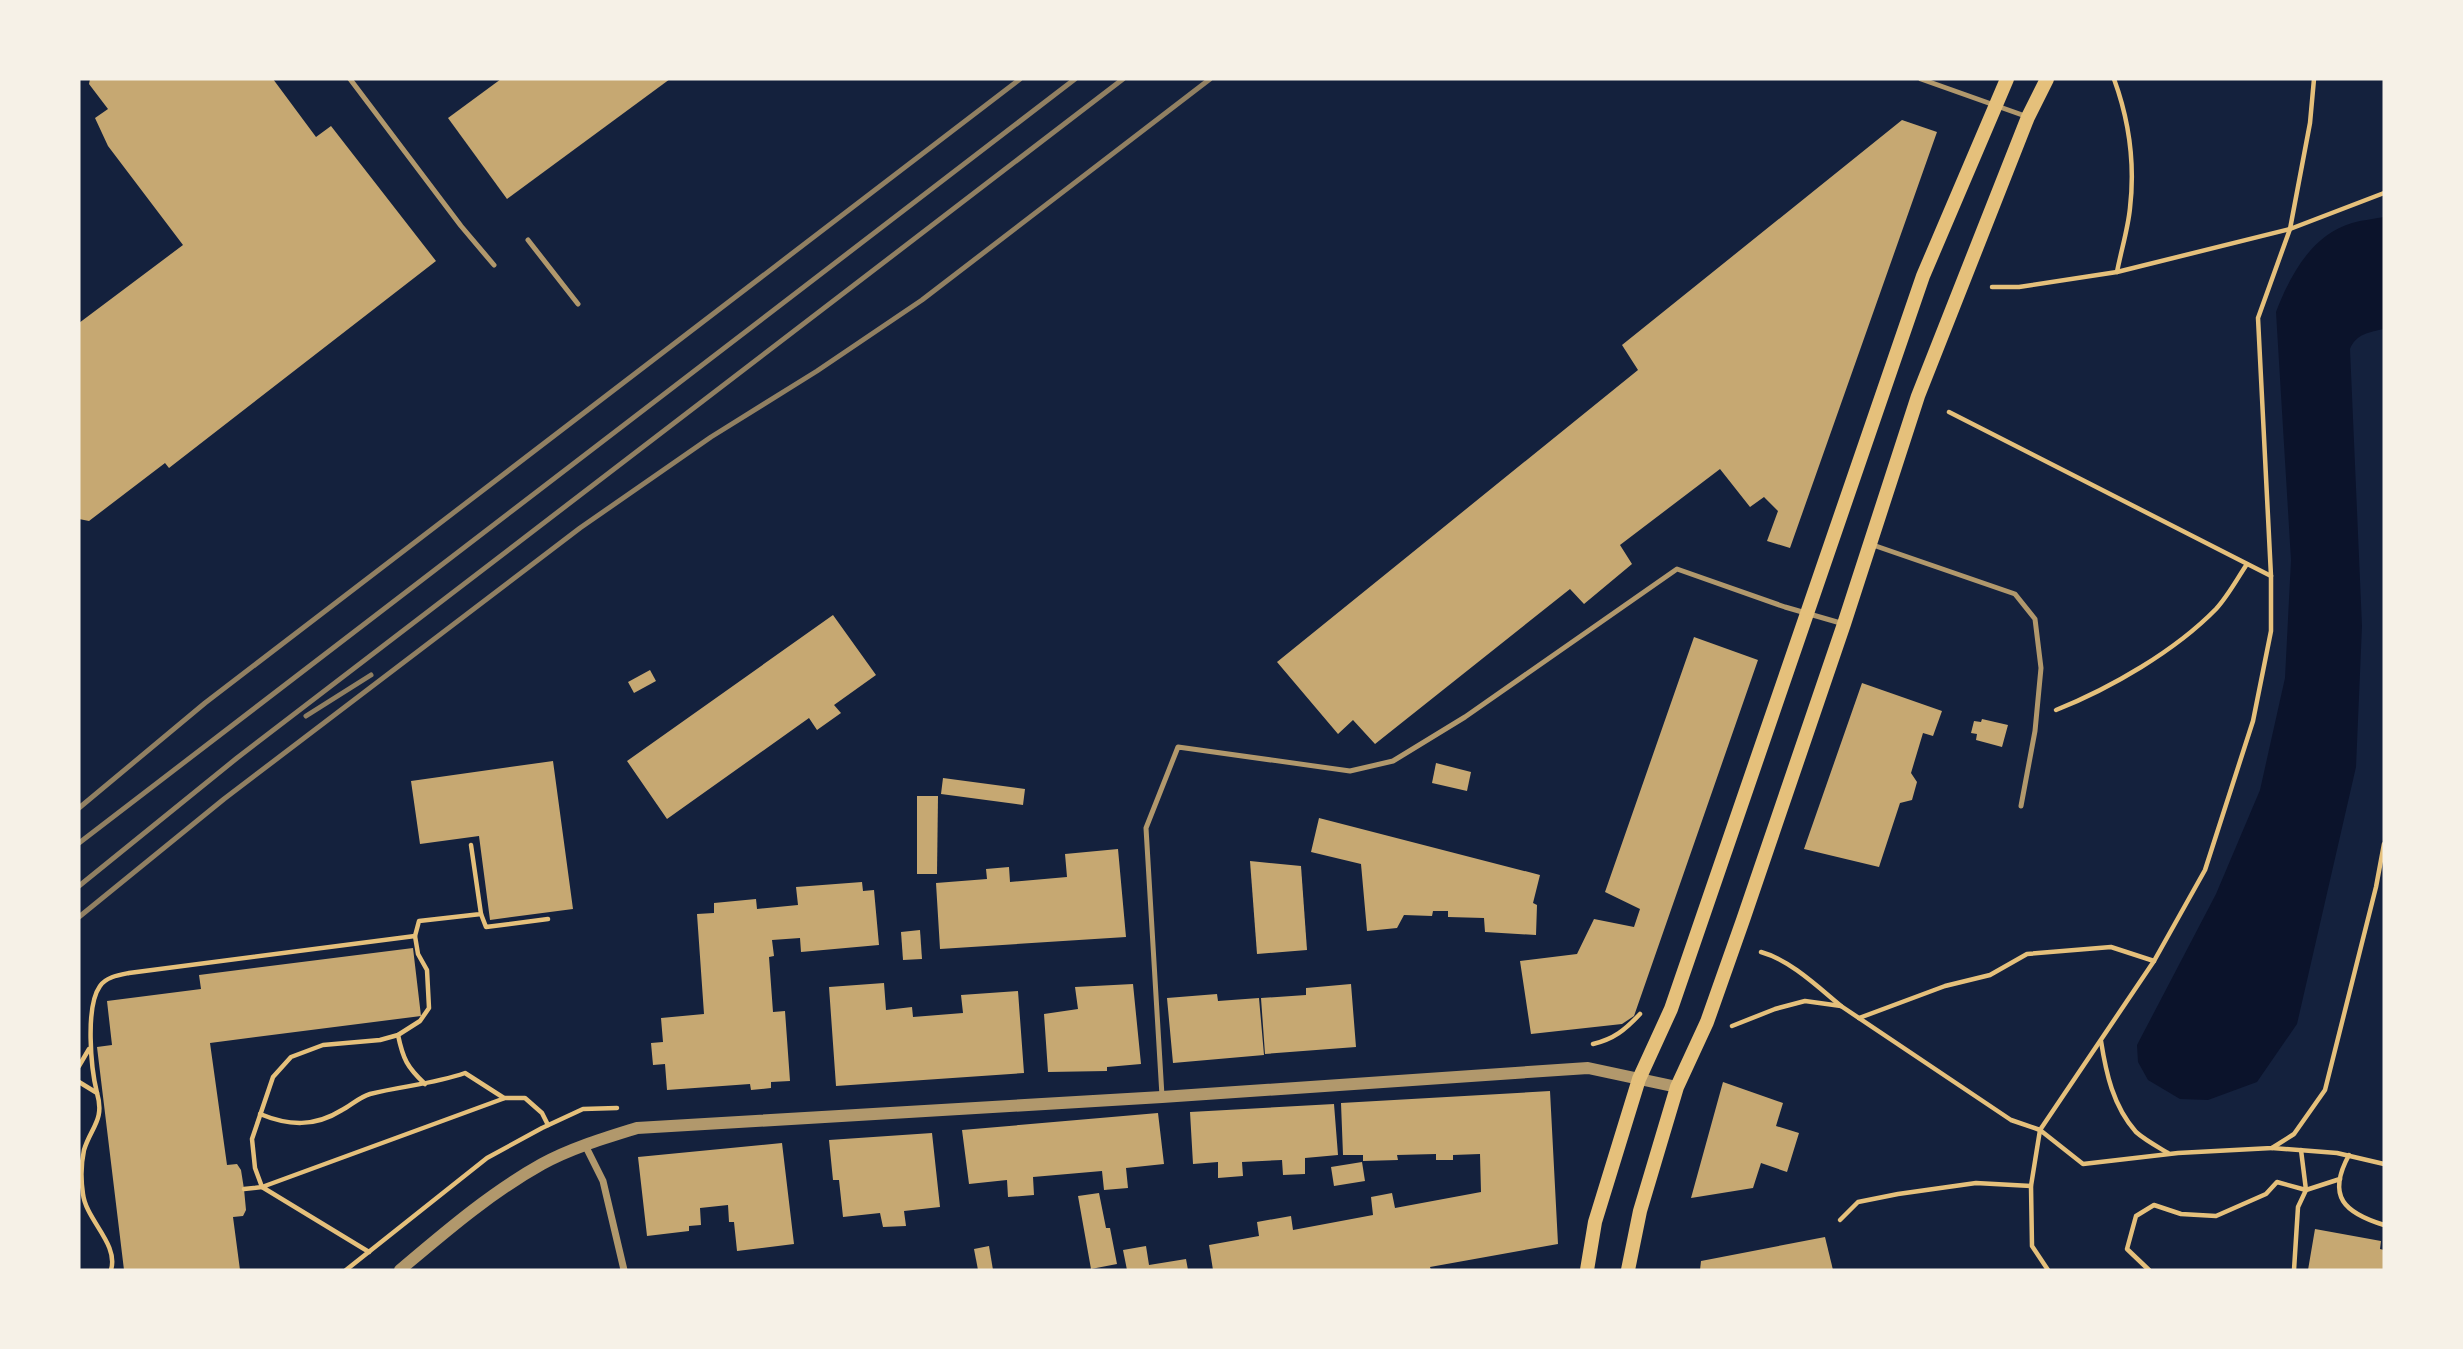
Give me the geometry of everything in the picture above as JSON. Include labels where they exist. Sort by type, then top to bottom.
[{"type":"main road","points":[[1587,1270],[1595,1222],[1639,1079],[1671,1009],[1923,276],[2007,79]]},
{"type":"main road","points":[[1628,1270],[1640,1211],[1677,1087],[1707,1022],[1844,624],[1918,396],[2028,117],[2048,79]]},
{"type":"street","points":[[400,1270],[460,1219],[543,1163],[585,1145],[637,1128],[1162,1097],[1588,1068],[1677,1087]]},
{"type":"street","points":[[585,1145],[603,1181],[624,1270]]},
{"type":"street","points":[[1620,1270],[1628,1270]]},
{"type":"lane","points":[[350,79],[461,226],[494,265]]},
{"type":"lane","points":[[1922,79],[2028,117]]},
{"type":"lane","points":[[528,240],[578,304]]},
{"type":"lane","points":[[1870,544],[2015,594],[2035,619],[2041,668],[2036,718],[2021,806]]},
{"type":"lane","points":[[1162,1097],[1146,828],[1178,747],[1350,771],[1393,761],[1465,717],[1677,569],[1805,614],[1844,624]]},
{"type":"path","points":[[2114,79],[2123,104],[2132,168],[2130,210],[2116,272]]},
{"type":"path","points":[[2048,1270],[2032,1246],[2031,1186],[2040,1130],[2154,961],[2205,870],[2253,721],[2271,631],[2271,576],[2258,318],[2290,229],[2311,123],[2314,79]]},
{"type":"path","points":[[1992,287],[2019,287],[2116,272],[2290,229],[2384,193]]},
{"type":"path","points":[[1949,412],[2271,576]]},
{"type":"path","points":[[2036,718],[2084,699],[2179,643],[2218,607],[2247,564]]},
{"type":"path","points":[[2272,1148],[2294,1134],[2325,1090],[2376,887],[2384,844]]},
{"type":"path","points":[[471,845],[481,914],[486,927],[548,919]]},
{"type":"path","points":[[369,1252],[262,1186],[256,1168],[252,1139],[260,1114],[273,1077],[290,1057],[323,1045],[380,1040],[398,1035],[420,1021],[429,1007],[427,970],[418,954],[415,936],[419,921],[481,914]]},
{"type":"path","points":[[111,1270],[111,1253],[83,1199],[82,1178],[85,1150],[96,1128],[101,1107],[89,1049],[95,997],[100,984],[112,977],[129,973],[415,936]]},
{"type":"path","points":[[1858,1018],[1945,986],[1990,975],[2027,954],[2111,947],[2154,961]]},
{"type":"path","points":[[1761,952],[1772,955],[1818,986],[1858,1018],[2011,1120],[2040,1130],[2083,1164],[2169,1154],[2272,1148],[2348,1155],[2384,1164]]},
{"type":"path","points":[[1707,1022],[1735,1027],[1775,1009],[1805,1001],[1841,1006]]},
{"type":"path","points":[[398,1035],[402,1057],[411,1071],[426,1085]]},
{"type":"path","points":[[2101,1040],[2106,1072],[2119,1108],[2138,1133],[2169,1154]]},
{"type":"path","points":[[79,1066],[89,1049]]},
{"type":"path","points":[[260,1114],[279,1122],[306,1124],[330,1118],[367,1095],[426,1085],[465,1073],[505,1098]]},
{"type":"path","points":[[79,1082],[97,1093]]},
{"type":"path","points":[[244,1189],[262,1186],[505,1098],[526,1098],[542,1112],[548,1125]]},
{"type":"path","points":[[2294,1270],[2298,1207],[2306,1190],[2301,1150]]},
{"type":"path","points":[[2348,1155],[2341,1168],[2338,1189],[2348,1209],[2364,1219],[2384,1225]]},
{"type":"path","points":[[2149,1270],[2127,1249],[2136,1216],[2154,1205],[2180,1214],[2216,1216],[2266,1194],[2277,1182],[2306,1190],[2340,1179]]},
{"type":"path","points":[[1840,1220],[1858,1202],[1898,1194],[1976,1183],[2031,1186]]},
{"type":"water","points":[[2384,217],[2384,329],[2360,337],[2350,349],[2362,626],[2356,767],[2297,1024],[2257,1082],[2208,1100],[2180,1099],[2148,1080],[2138,1062],[2137,1045],[2216,894],[2260,790],[2285,678],[2291,560],[2276,312],[2295,271],[2325,237],[2352,223]]},
{"type":"building","points":[[90,79],[273,79],[316,137],[331,126],[436,261],[169,468],[165,463],[89,521],[79,519],[79,323],[183,245],[108,146],[95,118],[108,109],[89,84]]},
{"type":"building","points":[[501,79],[670,79],[507,199],[448,118]]},
{"type":"building","points":[[1902,120],[1937,132],[1790,548],[1767,541],[1778,511],[1764,497],[1750,507],[1720,469],[1620,545],[1632,564],[1584,604],[1570,589],[1375,744],[1353,720],[1338,734],[1277,662],[1638,370],[1622,345]]},
{"type":"building","points":[[833,615],[876,675],[834,705],[841,713],[817,730],[809,718],[667,819],[627,761]]},
{"type":"building","points":[[1694,637],[1758,660],[1634,1016],[1622,1024],[1531,1034],[1520,961],[1577,954],[1594,919],[1634,927],[1640,909],[1605,892]]},
{"type":"building","points":[[650,670],[656,681],[634,693],[628,682]]},
{"type":"building","points":[[1862,683],[1942,711],[1933,736],[1923,733],[1911,773],[1917,782],[1912,800],[1900,803],[1879,867],[1804,849]]},
{"type":"building","points":[[1982,719],[2008,725],[2002,747],[1976,740],[1977,734],[1971,733],[1974,721],[1981,722]]},
{"type":"building","points":[[553,761],[573,909],[490,920],[479,836],[420,844],[411,781]]},
{"type":"building","points":[[1436,763],[1471,772],[1467,791],[1432,783]]},
{"type":"building","points":[[943,778],[1025,789],[1023,805],[941,794]]},
{"type":"building","points":[[917,796],[938,796],[937,874],[917,874]]},
{"type":"building","points":[[1319,818],[1540,875],[1533,903],[1537,905],[1536,935],[1485,932],[1484,918],[1448,917],[1448,911],[1433,911],[1432,916],[1404,915],[1397,928],[1367,931],[1361,864],[1311,852]]},
{"type":"building","points":[[1118,849],[1126,937],[940,949],[936,883],[987,879],[986,869],[1009,867],[1010,882],[1067,877],[1065,854]]},
{"type":"building","points":[[1250,861],[1301,866],[1307,950],[1257,954]]},
{"type":"building","points":[[862,882],[863,891],[874,890],[879,945],[801,952],[800,938],[772,940],[774,956],[769,957],[773,1012],[785,1011],[790,1081],[771,1082],[771,1088],[751,1090],[750,1084],[667,1090],[665,1064],[653,1065],[651,1043],[663,1042],[661,1018],[704,1014],[697,914],[714,913],[714,903],[756,899],[757,909],[798,905],[796,887]]},
{"type":"building","points":[[920,930],[922,959],[903,960],[901,932]]},
{"type":"building","points":[[413,948],[421,1016],[210,1043],[227,1165],[237,1164],[241,1170],[244,1189],[246,1210],[243,1216],[233,1217],[240,1270],[124,1270],[97,1047],[112,1045],[107,1001],[201,989],[199,975]]},
{"type":"building","points":[[884,983],[886,1010],[912,1007],[913,1017],[963,1013],[961,995],[1018,991],[1024,1073],[836,1086],[829,987]]},
{"type":"building","points":[[1133,984],[1141,1064],[1107,1067],[1107,1071],[1048,1072],[1044,1014],[1078,1009],[1075,987]]},
{"type":"building","points":[[1351,984],[1356,1047],[1265,1054],[1261,998],[1306,995],[1306,988]]},
{"type":"building","points":[[1217,994],[1218,1001],[1259,998],[1264,1055],[1173,1063],[1167,998]]},
{"type":"building","points":[[1723,1082],[1783,1103],[1776,1126],[1799,1133],[1787,1172],[1761,1163],[1753,1188],[1691,1198]]},
{"type":"building","points":[[1550,1091],[1558,1244],[1430,1267],[1431,1270],[1213,1270],[1209,1245],[1259,1236],[1257,1222],[1291,1216],[1293,1230],[1373,1215],[1371,1197],[1392,1193],[1395,1208],[1481,1192],[1480,1154],[1453,1155],[1453,1160],[1436,1160],[1436,1154],[1397,1155],[1398,1160],[1363,1161],[1363,1155],[1343,1155],[1341,1103]]},
{"type":"building","points":[[1334,1104],[1338,1155],[1305,1158],[1305,1174],[1283,1175],[1282,1160],[1242,1162],[1243,1176],[1218,1178],[1218,1162],[1193,1164],[1190,1112]]},
{"type":"building","points":[[1158,1113],[1164,1164],[1126,1168],[1128,1188],[1104,1190],[1102,1171],[1033,1177],[1034,1195],[1008,1197],[1007,1180],[969,1184],[962,1130]]},
{"type":"building","points":[[932,1133],[940,1207],[904,1211],[906,1226],[883,1227],[880,1213],[843,1217],[839,1180],[833,1180],[829,1140]]},
{"type":"building","points":[[782,1143],[794,1244],[737,1251],[734,1222],[729,1222],[728,1205],[700,1208],[701,1225],[689,1226],[689,1231],[647,1236],[638,1157]]},
{"type":"building","points":[[1362,1162],[1365,1181],[1334,1186],[1331,1167]]},
{"type":"building","points":[[1099,1193],[1117,1264],[1091,1269],[1078,1196]]},
{"type":"building","points":[[2315,1229],[2381,1241],[2384,1270],[2308,1270]]},
{"type":"building","points":[[1825,1237],[1833,1270],[1700,1270],[1701,1261]]},
{"type":"building","points":[[989,1246],[993,1270],[978,1270],[974,1249]]},
{"type":"building","points":[[1146,1246],[1149,1265],[1186,1259],[1188,1270],[1127,1270],[1123,1250]]},
{"type":"railway","points":[[79,808],[205,703],[1020,79]]},
{"type":"railway","points":[[79,843],[1075,79]]},
{"type":"railway","points":[[79,886],[237,758],[1123,79]]},
{"type":"railway","points":[[79,917],[224,799],[580,528],[711,437],[817,371],[922,300],[1210,79]]},
{"type":"railway","points":[[306,716],[371,675]]}]
